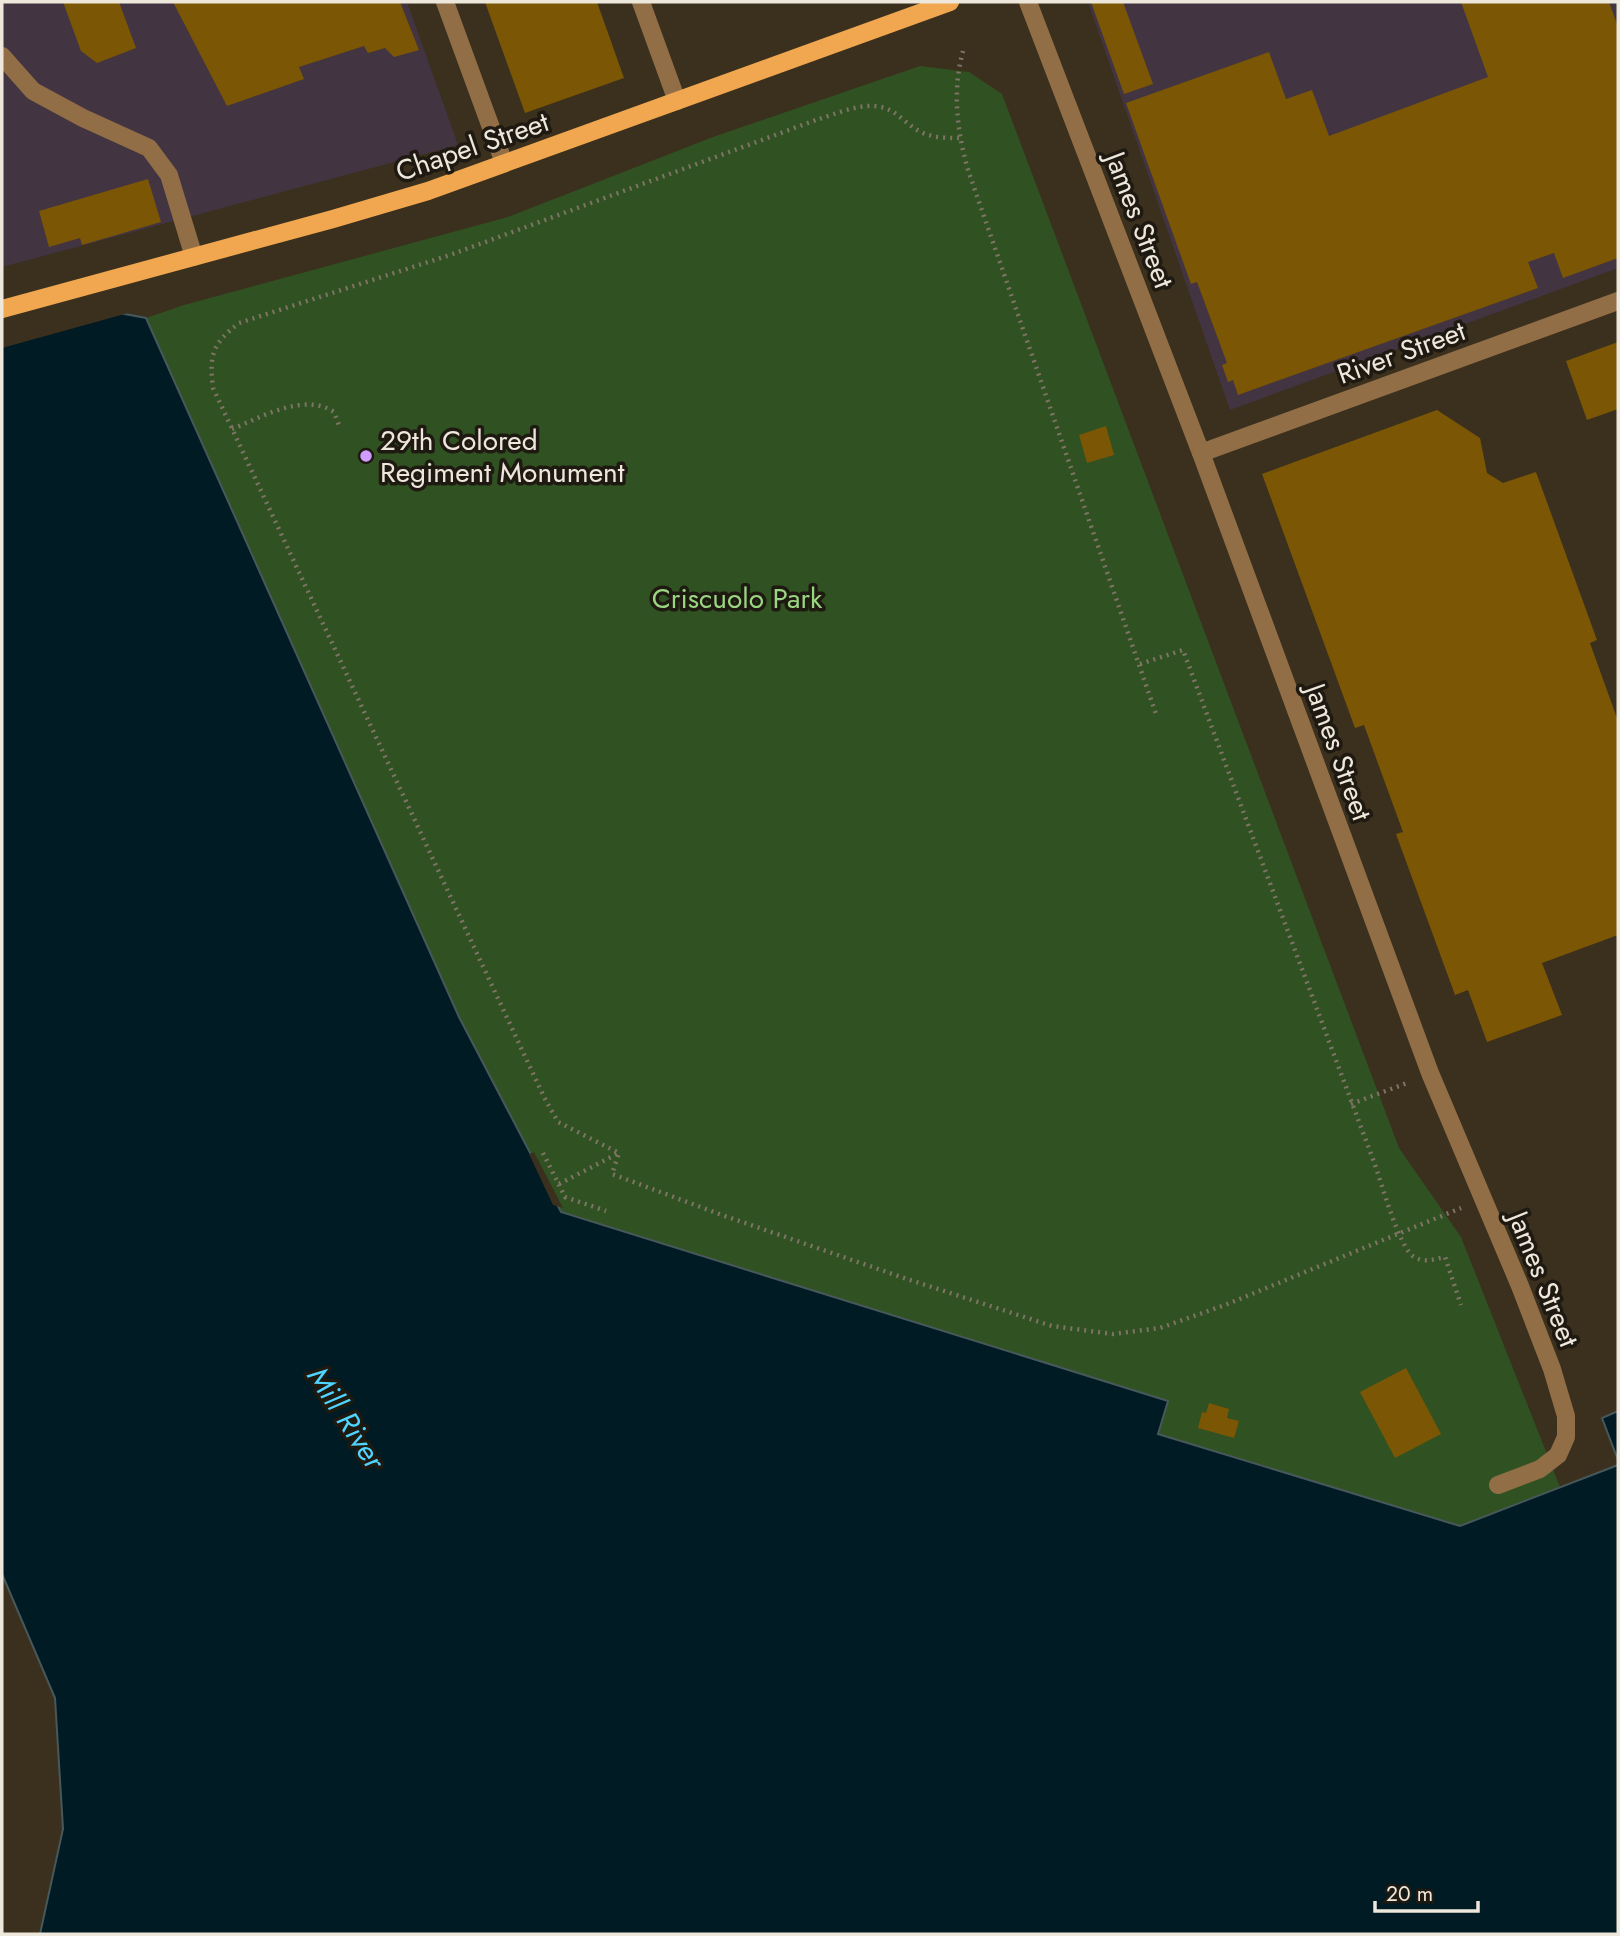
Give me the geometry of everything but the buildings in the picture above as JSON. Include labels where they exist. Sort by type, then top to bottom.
[{"type":"main road","name":"Chapel Street","points":[[2,309],[388,204],[950,2]]},
{"type":"street","points":[[445,2],[505,163]]},
{"type":"street","points":[[641,2],[677,101]]},
{"type":"street","name":"James Street","points":[[1028,2],[1201,453],[1430,1073],[1552,1369],[1566,1416],[1566,1437],[1558,1455],[1540,1469],[1497,1485]]},
{"type":"street","points":[[2,56],[33,91],[83,118],[149,148],[169,176],[194,257]]},
{"type":"street","name":"River Street","points":[[1201,453],[1618,301]]},
{"type":"path","points":[[963,51],[956,113],[959,138],[1067,461],[1156,714]]},
{"type":"path","points":[[619,1153],[558,1122],[544,1097],[213,388],[210,364],[214,350],[225,334],[239,323],[462,251],[858,107],[883,107],[897,113],[922,133],[959,138]]},
{"type":"path","points":[[232,429],[285,408],[316,403],[334,412],[340,428]]},
{"type":"path","points":[[1140,664],[1182,650],[1399,1234],[1412,1256],[1424,1261],[1445,1256],[1461,1305]]},
{"type":"path","points":[[1351,1104],[1430,1073]]},
{"type":"path","points":[[543,1153],[565,1197],[606,1211]]},
{"type":"path","points":[[559,1184],[619,1153]]},
{"type":"path","points":[[619,1153],[612,1174],[904,1278],[1052,1326],[1113,1334],[1160,1328],[1225,1305],[1483,1199]]},
{"type":"shaded area","points":[[2,2],[407,2],[458,145],[2,267]]},
{"type":"shaded area","points":[[1088,2],[1618,2],[1618,268],[1230,410]]},
{"type":"green space","name":"Criscuolo Park","points":[[920,66],[969,72],[1002,94],[1399,1148],[1461,1237],[1560,1487],[1460,1526],[1158,1434],[1168,1401],[561,1212],[459,1017],[146,318],[184,305],[508,217],[713,137]]},
{"type":"water","name":"Mill River","points":[[2,291],[146,318],[459,1017],[561,1212],[1168,1401],[1158,1434],[1460,1526],[1618,1465],[1618,1934],[40,1934],[63,1829],[55,1698],[2,1574]]},
{"type":"water","points":[[1618,1411],[1618,1460],[1602,1418]]},
{"type":"pier","points":[[2,287],[132,312],[2,348]]},
{"type":"pier","points":[[534,1152],[563,1208],[553,1205],[529,1154]]},
{"type":"place","name":"29th Colored Regiment Monument","points":[[366,456]]}]
